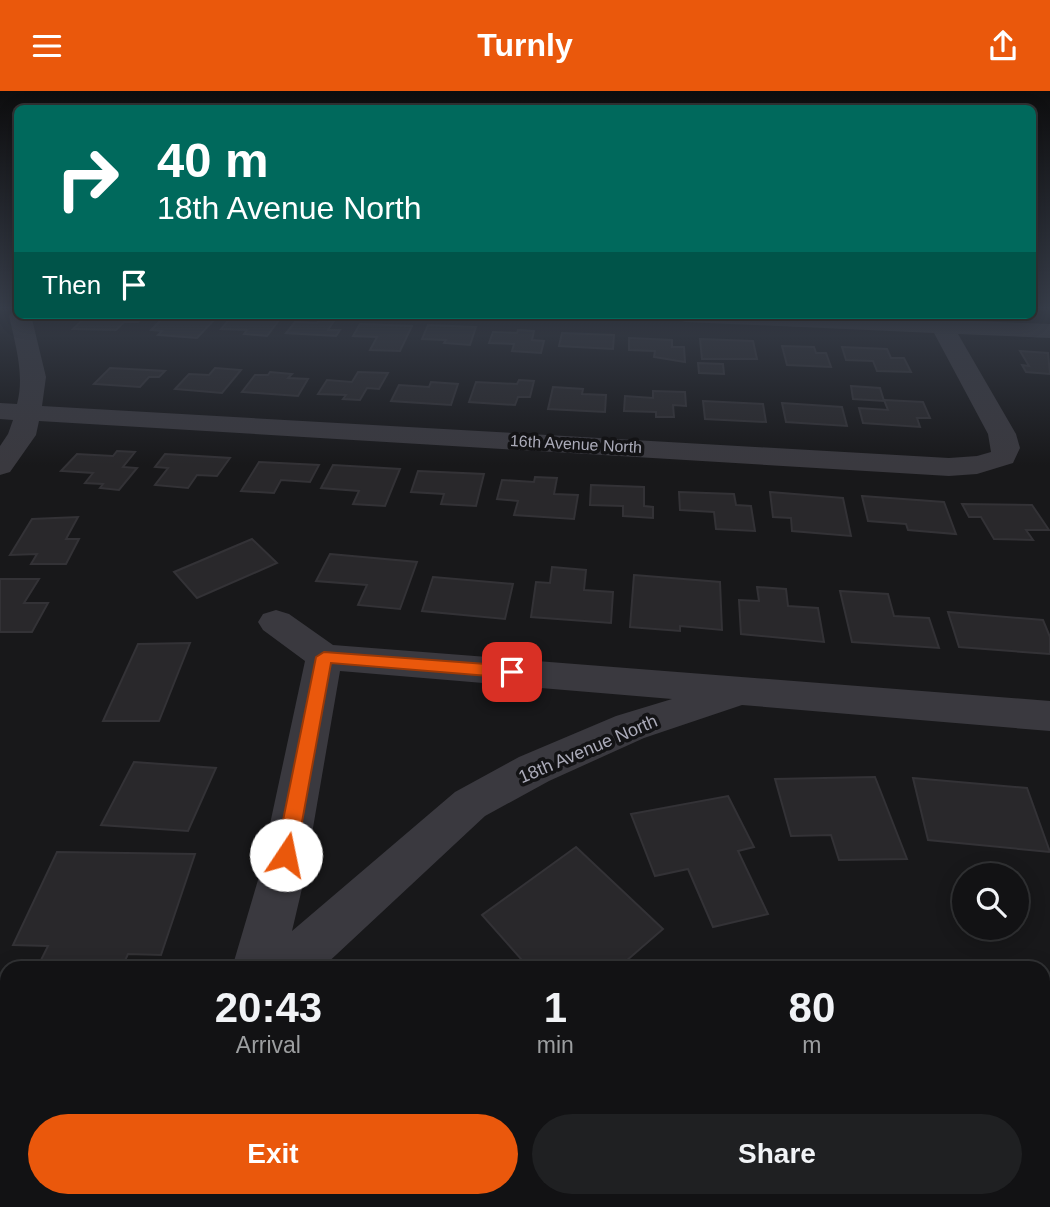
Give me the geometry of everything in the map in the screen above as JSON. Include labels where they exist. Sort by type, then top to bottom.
[{"type":"street","points":[[0,466],[22,435],[13,411],[33,391],[34,377],[30,361]]},
{"type":"street","name":"16th Avenue North","points":[[13,411],[968,467],[990,463],[1003,457],[1006,447],[1003,434],[962,361]]},
{"type":"street","points":[[259,961],[281,880],[324,657],[276,622]]},
{"type":"street","name":"18th Avenue North","points":[[324,657],[1050,716]]},
{"type":"street","name":"18th Avenue North","points":[[294,961],[470,804],[534,769],[630,727],[745,691]]},
{"type":"building","points":[[786,361],[829,361],[831,367],[787,365]]},
{"type":"building","points":[[873,361],[906,361],[911,372],[877,371]]},
{"type":"building","points":[[1026,361],[1049,361],[1050,374],[1026,372],[1022,365],[1029,366]]},
{"type":"building","points":[[698,363],[723,364],[724,374],[699,373]]},
{"type":"building","points":[[110,368],[165,371],[159,377],[149,377],[140,387],[94,384]]},
{"type":"building","points":[[215,368],[241,370],[222,393],[175,389],[189,374],[209,375]]},
{"type":"building","points":[[270,372],[292,374],[288,378],[308,379],[298,396],[242,392],[255,375],[268,375]]},
{"type":"building","points":[[358,372],[388,373],[379,389],[367,388],[360,400],[343,399],[346,395],[318,394],[327,380],[352,382]]},
{"type":"building","points":[[519,380],[534,381],[530,397],[518,397],[515,405],[469,402],[476,382],[517,384]]},
{"type":"building","points":[[431,382],[458,384],[451,405],[391,401],[399,385],[429,387]]},
{"type":"building","points":[[851,386],[880,388],[884,401],[853,399]]},
{"type":"building","points":[[553,387],[583,389],[582,394],[606,395],[605,412],[548,409]]},
{"type":"building","points":[[653,391],[685,392],[686,406],[673,405],[674,417],[656,417],[656,412],[624,411],[625,396],[653,398]]},
{"type":"building","points":[[884,400],[923,402],[930,418],[917,418],[920,427],[863,423],[859,408],[888,410]]},
{"type":"building","points":[[703,401],[763,404],[766,422],[705,419]]},
{"type":"building","points":[[782,403],[842,407],[847,426],[786,422]]},
{"type":"building","points":[[117,451],[135,452],[123,467],[137,468],[119,490],[100,488],[103,484],[85,483],[93,473],[61,471],[77,454],[113,456]]},
{"type":"building","points":[[165,454],[230,458],[217,476],[197,475],[188,488],[155,485],[168,468],[155,467]]},
{"type":"building","points":[[259,462],[319,465],[310,482],[281,480],[274,493],[241,491]]},
{"type":"building","points":[[333,465],[400,469],[385,506],[353,504],[359,491],[321,488]]},
{"type":"building","points":[[418,471],[484,474],[476,506],[441,504],[444,494],[411,492]]},
{"type":"building","points":[[535,477],[557,478],[554,494],[578,495],[574,519],[514,515],[518,501],[497,499],[502,480],[534,482]]},
{"type":"building","points":[[591,485],[644,487],[644,506],[653,507],[653,518],[623,516],[623,506],[590,505]]},
{"type":"building","points":[[679,492],[734,494],[736,505],[751,506],[755,531],[716,529],[714,512],[680,510]]},
{"type":"building","points":[[770,492],[843,498],[851,536],[792,531],[791,518],[773,517]]},
{"type":"building","points":[[862,496],[944,502],[956,534],[908,530],[906,524],[868,521]]},
{"type":"building","points":[[962,504],[1032,505],[1049,530],[1026,530],[1033,540],[994,539],[981,517],[969,517]]},
{"type":"building","points":[[78,517],[66,539],[79,539],[66,564],[31,564],[37,554],[10,555],[32,519]]},
{"type":"building","points":[[252,539],[277,563],[197,598],[174,572]]},
{"type":"building","points":[[330,554],[417,562],[400,609],[358,605],[367,585],[316,581]]},
{"type":"building","points":[[552,567],[586,570],[584,590],[613,592],[611,623],[531,617],[536,582],[550,583]]},
{"type":"building","points":[[634,575],[720,582],[722,630],[680,626],[680,631],[630,627]]},
{"type":"building","points":[[433,577],[513,584],[505,619],[422,611]]},
{"type":"building","points":[[0,579],[39,579],[24,603],[48,603],[32,632],[0,632]]},
{"type":"building","points":[[757,587],[786,589],[788,606],[818,608],[824,642],[741,634],[739,600],[759,601]]},
{"type":"building","points":[[840,591],[888,594],[894,616],[929,618],[939,648],[852,642]]},
{"type":"building","points":[[948,612],[1043,620],[1050,637],[1050,654],[959,647]]},
{"type":"building","points":[[190,643],[159,721],[103,721],[138,644]]},
{"type":"building","points":[[134,762],[216,768],[188,831],[101,825]]},
{"type":"building","points":[[875,777],[907,859],[839,860],[831,835],[791,836],[775,779]]},
{"type":"building","points":[[913,778],[1027,788],[1050,852],[928,840]]},
{"type":"building","points":[[728,796],[754,847],[738,851],[768,914],[713,927],[688,869],[655,876],[631,814]]},
{"type":"building","points":[[576,847],[663,929],[626,961],[523,961],[482,915]]},
{"type":"building","points":[[57,852],[195,854],[161,955],[128,954],[125,961],[41,960],[48,946],[13,945]]},
{"type":"route","points":[[286,855],[324,657],[512,672]]}]
